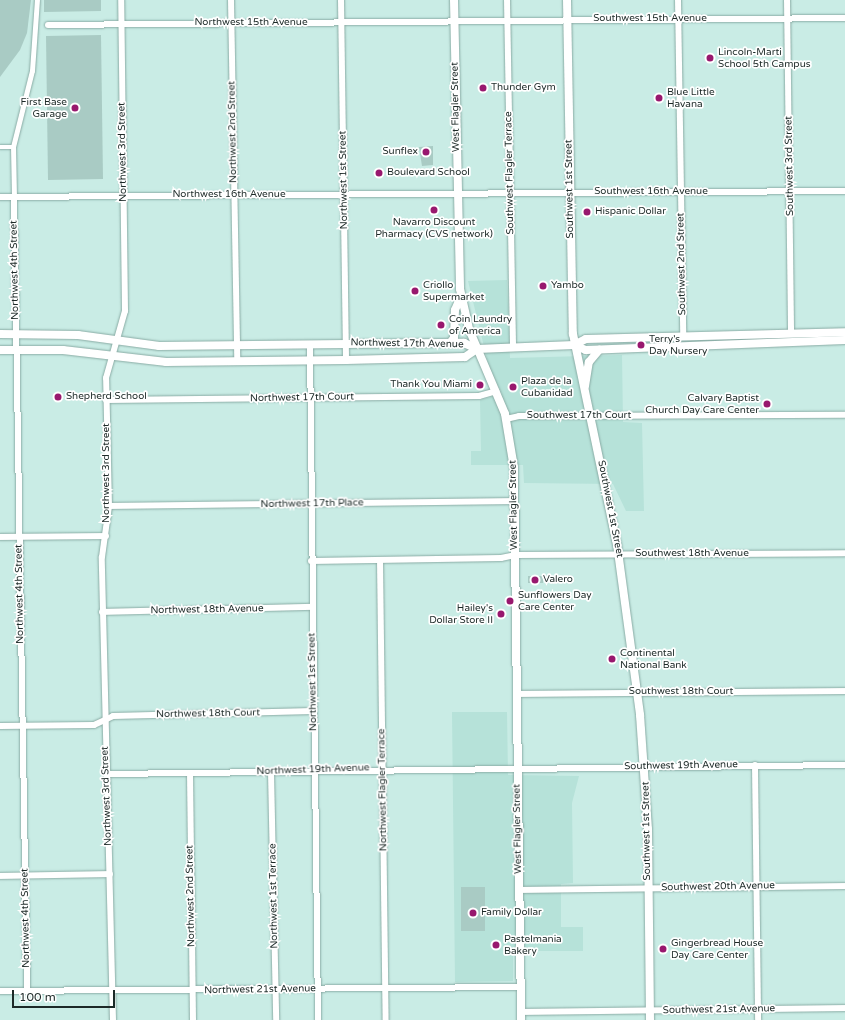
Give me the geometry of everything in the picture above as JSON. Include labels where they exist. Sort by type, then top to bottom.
[{"type":"main road","name":"West Flagler Street","points":[[454,0],[457,193],[461,296],[477,349],[496,391],[506,419],[513,454],[515,501],[521,1016]]},
{"type":"main road","name":"Southwest 1st Street","points":[[567,0],[574,345],[591,416],[619,555],[637,692],[645,767],[650,1020]]},
{"type":"main road","points":[[450,343],[455,335],[455,310],[461,296]]},
{"type":"main road","points":[[574,345],[586,339],[791,331],[845,332]]},
{"type":"main road","points":[[780,341],[791,331]]},
{"type":"main road","name":"Northwest 17th Avenue","points":[[0,334],[78,335],[164,346],[464,343],[477,349]]},
{"type":"main road","points":[[683,336],[690,345]]},
{"type":"main road","points":[[477,349],[574,345],[586,350],[599,350],[780,341],[845,340]]},
{"type":"main road","name":"Northwest 17th Avenue","points":[[0,350],[63,350],[166,362],[464,357],[477,349]]},
{"type":"main road","points":[[584,389],[589,362],[599,350]]},
{"type":"street","points":[[14,198],[13,147],[28,88],[38,25],[37,0]]},
{"type":"street","name":"Northwest 3rd Street","points":[[112,1020],[108,774],[105,763],[104,719],[102,557],[109,506],[106,371],[118,341],[125,311],[121,0]]},
{"type":"street","name":"Northwest 2nd Street","points":[[231,0],[237,361]]},
{"type":"street","name":"Northwest 1st Street","points":[[341,0],[346,360]]},
{"type":"street","name":"Southwest Flagler Terrace","points":[[507,0],[513,347]]},
{"type":"street","name":"Southwest 2nd Street","points":[[678,0],[683,336]]},
{"type":"street","name":"Southwest 3rd Street","points":[[787,0],[791,331]]},
{"type":"street","name":"Southwest 15th Avenue","points":[[455,21],[845,18]]},
{"type":"street","name":"Northwest 15th Avenue","points":[[48,25],[121,23],[455,21]]},
{"type":"street","points":[[38,25],[48,25]]},
{"type":"street","points":[[0,147],[13,147]]},
{"type":"street","name":"Southwest 16th Avenue","points":[[457,193],[845,191]]},
{"type":"street","name":"Northwest 16th Avenue","points":[[0,197],[457,193]]},
{"type":"street","name":"Northwest 4th Street","points":[[14,198],[27,991]]},
{"type":"street","name":"Northwest 1st Street","points":[[310,344],[311,561],[318,1020]]},
{"type":"street","name":"Northwest 17th Court","points":[[106,400],[479,396],[496,391]]},
{"type":"street","name":"Southwest 17th Court","points":[[506,419],[591,416],[845,415]]},
{"type":"street","name":"Northwest 17th Place","points":[[109,506],[515,501]]},
{"type":"street","points":[[0,537],[106,536]]},
{"type":"street","name":"Southwest 18th Avenue","points":[[515,555],[845,553]]},
{"type":"street","points":[[311,561],[501,558],[515,555]]},
{"type":"street","name":"Northwest Flagler Terrace","points":[[380,560],[386,1020]]},
{"type":"street","name":"Northwest 18th Avenue","points":[[102,612],[312,607]]},
{"type":"street","name":"Southwest 18th Court","points":[[517,694],[845,691]]},
{"type":"street","name":"Northwest 18th Court","points":[[104,719],[113,716],[313,711]]},
{"type":"street","points":[[0,726],[94,724],[104,719]]},
{"type":"street","points":[[755,765],[758,1020]]},
{"type":"street","name":"Southwest 19th Avenue","points":[[518,767],[845,765]]},
{"type":"street","name":"Northwest 19th Avenue","points":[[108,774],[271,772],[383,768],[518,767]]},
{"type":"street","name":"Northwest 1st Terrace","points":[[271,772],[276,1020]]},
{"type":"street","name":"Northwest 2nd Street","points":[[190,773],[193,1020]]},
{"type":"street","points":[[0,876],[110,874]]},
{"type":"street","name":"Southwest 20th Avenue","points":[[519,890],[845,886]]},
{"type":"street","name":"Northwest 21st Avenue","points":[[0,991],[193,991],[521,987]]},
{"type":"street","name":"Southwest 21st Avenue","points":[[521,1016],[650,1011],[845,1008]]},
{"type":"shaded area","points":[[507,280],[510,358],[622,355],[623,422],[642,423],[644,511],[626,511],[613,484],[524,483],[523,465],[471,465],[471,451],[481,451],[480,400],[502,394],[489,367],[468,281]]},
{"type":"shaded area","points":[[452,712],[507,712],[508,775],[579,776],[572,803],[573,883],[561,884],[561,927],[583,927],[583,951],[513,951],[513,981],[455,982]]},
{"type":"building","points":[[0,0],[31,0],[27,33],[20,50],[0,77]]},
{"type":"building","points":[[44,0],[101,0],[101,11],[44,12]]},
{"type":"building","name":"First Base Garage","points":[[101,35],[103,179],[48,180],[46,36]]},
{"type":"building","name":"Sunflex","points":[[433,146],[433,165],[422,166],[419,147]]},
{"type":"building","name":"Valero","points":[[528,576],[543,576],[543,583],[528,583]]},
{"type":"building","name":"Family Dollar","points":[[461,887],[485,887],[485,931],[461,931]]},
{"type":"place","name":"Lincoln-Marti School 5th Campus","points":[[710,58]]},
{"type":"place","name":"Thunder Gym","points":[[483,88]]},
{"type":"place","name":"Blue Little Havana","points":[[659,98]]},
{"type":"place","name":"First Base Garage","points":[[75,108]]},
{"type":"place","name":"Sunflex","points":[[426,152]]},
{"type":"place","name":"Boulevard School","points":[[379,173]]},
{"type":"place","name":"Navarro Discount Pharmacy (CVS network)","points":[[434,210]]},
{"type":"place","name":"Hispanic Dollar","points":[[587,212]]},
{"type":"place","name":"Yambo","points":[[543,286]]},
{"type":"place","name":"Criollo Supermarket","points":[[415,291]]},
{"type":"place","name":"Coin Laundry of America","points":[[441,325]]},
{"type":"place","name":"Terry's Day Nursery","points":[[641,345]]},
{"type":"place","name":"Thank You Miami","points":[[480,385]]},
{"type":"place","name":"Plaza de la Cubanidad","points":[[513,387]]},
{"type":"place","name":"Shepherd School","points":[[58,397]]},
{"type":"place","name":"Calvary Baptist Church Day Care Center","points":[[767,404]]},
{"type":"place","name":"Valero","points":[[535,580]]},
{"type":"place","name":"Sunflowers Day Care Center","points":[[510,601]]},
{"type":"place","name":"Hailey's Dollar Store II","points":[[501,614]]},
{"type":"place","name":"Continental National Bank","points":[[612,659]]},
{"type":"place","name":"Family Dollar","points":[[473,913]]},
{"type":"place","name":"Pastelmania Bakery","points":[[496,945]]},
{"type":"place","name":"Gingerbread House Day Care Center","points":[[663,949]]}]
